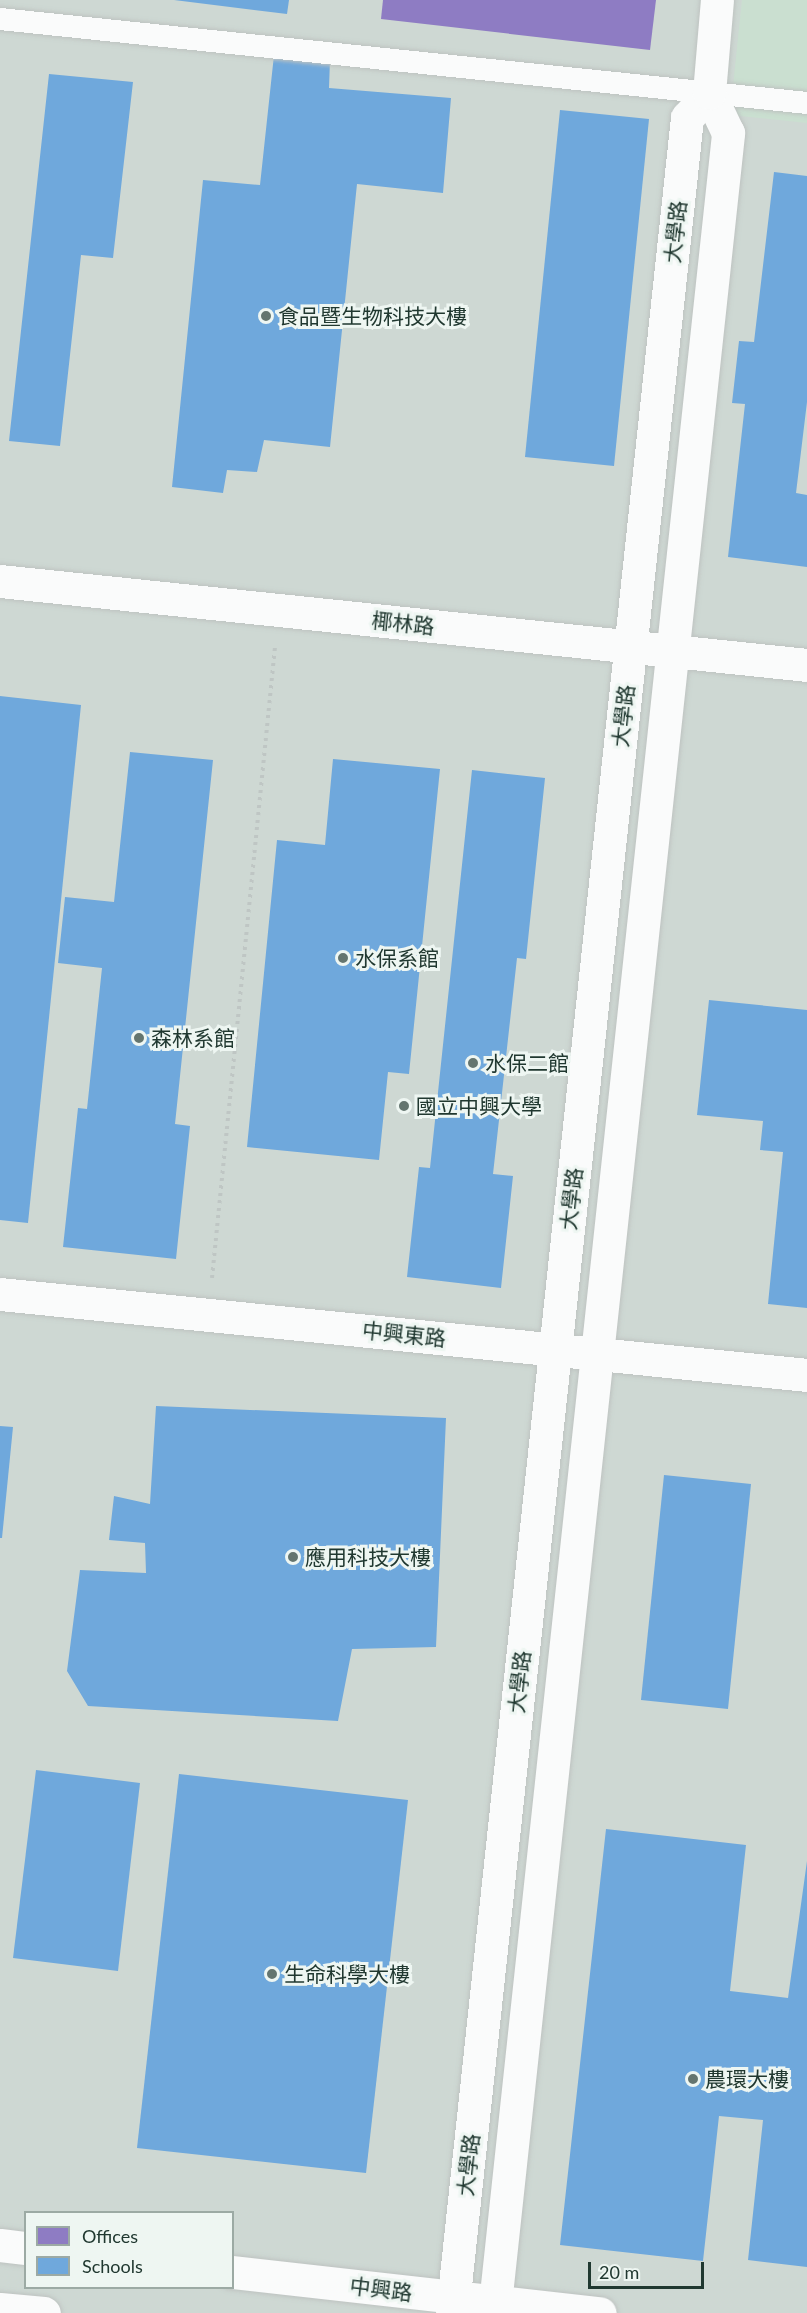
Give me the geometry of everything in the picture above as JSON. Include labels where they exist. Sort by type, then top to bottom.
[{"type":"street","points":[[709,93],[717,0]]},
{"type":"street","name":"大學路","points":[[453,2305],[687,118],[709,93],[728,133],[494,2308]]},
{"type":"street","name":"椰林路","points":[[0,581],[807,666]]},
{"type":"street","name":"中興東路","points":[[0,1294],[807,1375]]},
{"type":"street","points":[[0,2245],[24,2248]]},
{"type":"street","name":"中興路","points":[[234,2272],[453,2305],[600,2313]]},
{"type":"street","points":[[0,2308],[44,2313]]},
{"type":"lane","points":[[0,20],[807,103]]},
{"type":"path","points":[[208,1315],[279,611]]},
{"type":"shaded area","name":"國立中興大學","points":[[0,0],[807,0],[807,2313],[0,2313]]},
{"type":"green space","points":[[742,0],[807,0],[807,123],[730,115]]},
{"type":"building: Offices","points":[[383,0],[656,0],[650,50],[381,19]]},
{"type":"building: Schools","points":[[174,0],[289,0],[287,14]]},
{"type":"building: Schools","name":"食品暨生物科技大樓","points":[[274,55],[330,60],[329,88],[451,98],[443,193],[357,184],[330,447],[264,440],[257,472],[227,470],[223,493],[172,487],[203,180],[260,185]]},
{"type":"building: Schools","points":[[49,74],[133,82],[113,258],[81,255],[60,446],[9,441]]},
{"type":"building: Schools","points":[[560,110],[649,119],[614,466],[525,457]]},
{"type":"building: Schools","points":[[774,172],[807,176],[807,402],[796,493],[807,495],[807,567],[728,557],[745,404],[732,403],[739,341],[754,342]]},
{"type":"building: Schools","points":[[0,696],[81,705],[28,1223],[0,1220]]},
{"type":"building: Schools","name":"森林系館","points":[[130,752],[213,760],[175,1124],[190,1126],[176,1259],[63,1247],[78,1108],[87,1109],[102,968],[58,963],[65,897],[114,902]]},
{"type":"building: Schools","name":"水保系館","points":[[333,759],[440,769],[409,1074],[388,1072],[379,1160],[247,1147],[277,840],[325,845]]},
{"type":"building: Schools","name":"水保二館","points":[[472,770],[545,778],[526,959],[517,958],[493,1174],[513,1176],[501,1288],[407,1277],[419,1167],[430,1168]]},
{"type":"building: Schools","points":[[709,1000],[807,1010],[807,1308],[768,1304],[783,1152],[760,1150],[763,1121],[697,1115]]},
{"type":"building: Schools","name":"應用科技大樓","points":[[156,1406],[446,1418],[436,1647],[352,1649],[338,1721],[88,1706],[67,1671],[80,1570],[146,1573],[145,1543],[109,1540],[114,1496],[150,1504]]},
{"type":"building: Schools","points":[[0,1426],[13,1427],[2,1538],[0,1538]]},
{"type":"building: Schools","points":[[664,1475],[751,1484],[728,1709],[641,1700]]},
{"type":"building: Schools","points":[[36,1770],[140,1783],[118,1971],[13,1958]]},
{"type":"building: Schools","name":"生命科學大樓","points":[[179,1774],[408,1800],[366,2173],[137,2148]]},
{"type":"building: Schools","name":"農環大樓","points":[[606,1829],[746,1845],[730,1991],[788,1998],[807,1861],[807,2267],[748,2260],[763,2120],[719,2116],[703,2261],[560,2245]]},
{"type":"place","name":"食品暨生物科技大樓","points":[[266,316]]},
{"type":"place","name":"水保系館","points":[[343,958]]},
{"type":"place","name":"森林系館","points":[[139,1038]]},
{"type":"place","name":"水保二館","points":[[473,1063]]},
{"type":"place","name":"國立中興大學","points":[[404,1106]]},
{"type":"place","name":"應用科技大樓","points":[[293,1557]]},
{"type":"place","name":"生命科學大樓","points":[[272,1974]]},
{"type":"place","name":"農環大樓","points":[[693,2079]]}]
